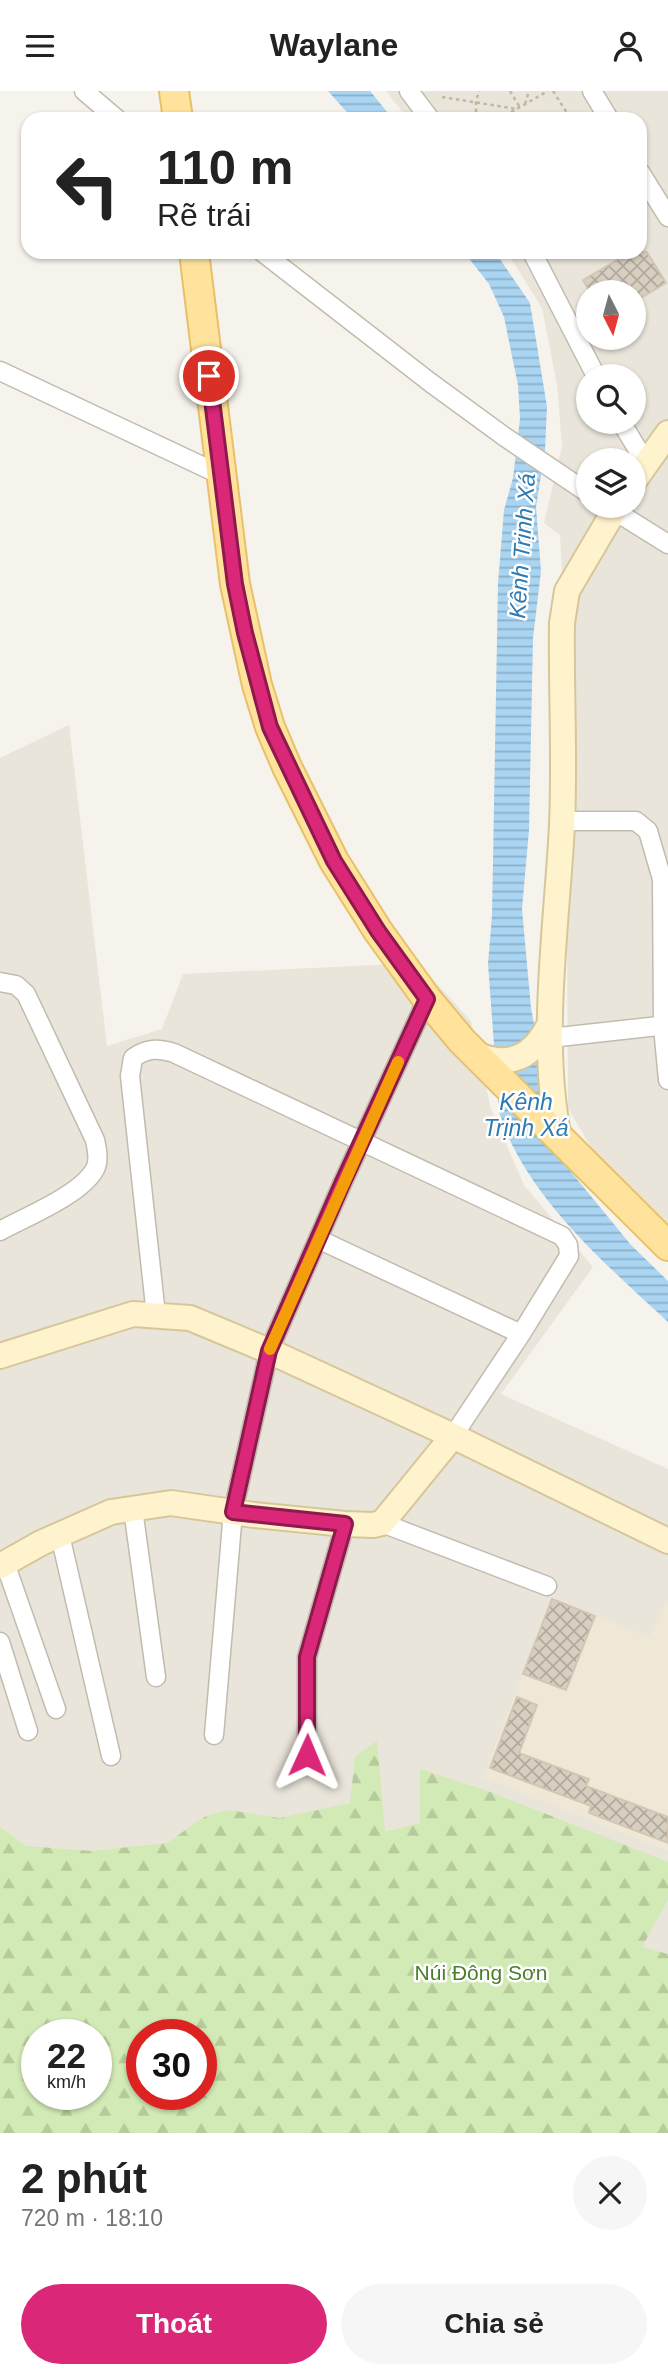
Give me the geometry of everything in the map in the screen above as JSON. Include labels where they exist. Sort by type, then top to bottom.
[{"type":"main road","points":[[174,91],[177,112]]},
{"type":"main road","points":[[195,259],[238,596],[257,685],[270,727],[334,861],[378,931],[427,999],[475,1054],[668,1246]]},
{"type":"main road","points":[[646,464],[668,433]]},
{"type":"main road","points":[[559,1138],[551,1090],[550,1030],[562,821],[564,608],[575,575],[607,518]]},
{"type":"main road","points":[[475,1054],[501,1060],[522,1057],[550,1030]]},
{"type":"main road","points":[[0,1356],[133,1314],[190,1318],[269,1351],[453,1436],[668,1541]]},
{"type":"main road","points":[[2,1565],[111,1512],[172,1503],[345,1524],[382,1523],[453,1436]]},
{"type":"street","points":[[84,91],[109,112]]},
{"type":"street","points":[[592,91],[605,112]]},
{"type":"street","points":[[424,95],[428,112]]},
{"type":"street","points":[[647,182],[668,217]]},
{"type":"street","points":[[271,259],[505,437],[576,484]]},
{"type":"street","points":[[536,259],[590,364]]},
{"type":"street","points":[[0,371],[221,475]]},
{"type":"street","points":[[629,518],[668,544]]},
{"type":"street","points":[[562,821],[636,821],[648,831],[662,879],[668,1080]]},
{"type":"street","points":[[0,982],[16,985],[26,993],[95,1140],[98,1153],[96,1166],[83,1184],[0,1231]]},
{"type":"street","points":[[214,1735],[233,1512],[269,1351],[427,999]]},
{"type":"street","points":[[550,1030],[666,1026]]},
{"type":"street","points":[[156,1315],[130,1076],[133,1058],[144,1051],[160,1049],[174,1053],[562,1236],[568,1245],[569,1256],[522,1334],[453,1436]]},
{"type":"street","points":[[318,1239],[522,1334]]},
{"type":"street","points":[[133,1509],[156,1677]]},
{"type":"street","points":[[382,1523],[547,1585]]},
{"type":"street","points":[[307,1755],[307,1657],[345,1524]]},
{"type":"street","points":[[60,1535],[111,1756]]},
{"type":"street","points":[[2,1565],[56,1709]]},
{"type":"street","points":[[0,1642],[28,1731]]},
{"type":"path","points":[[476,112],[479,91]]},
{"type":"path","points":[[510,91],[518,108]]},
{"type":"path","points":[[525,104],[529,91]]},
{"type":"path","points":[[511,112],[548,91]]},
{"type":"path","points":[[553,91],[566,112]]},
{"type":"path","points":[[424,95],[518,108]]},
{"type":"shaded area","points":[[386,91],[668,91],[668,1224],[600,1163],[568,1108],[565,626],[560,535],[544,523],[562,446],[557,385],[542,308],[511,259],[647,259],[647,112],[402,112]]},
{"type":"shaded area","points":[[69,725],[107,1046],[162,1029],[183,974],[418,963],[471,1021],[491,1109],[524,1185],[593,1267],[501,1394],[668,1469],[668,2133],[0,2133],[0,758]]},
{"type":"shaded area","points":[[552,1599],[649,1637],[665,1603],[668,1604],[668,1851],[483,1777]]},
{"type":"green space","name":"Núi Đông Sơn","points":[[377,1741],[385,1832],[420,1823],[420,1769],[488,1791],[668,1862],[668,1900],[642,1947],[668,1954],[668,2133],[0,2133],[0,1827],[26,1846],[92,1851],[167,1843],[204,1817],[228,1810],[280,1818],[350,1803],[355,1757]]},
{"type":"water","points":[[328,91],[370,91],[387,112],[347,112]]},
{"type":"water","name":"Kênh Trịnh Xá","points":[[469,259],[500,259],[530,303],[547,407],[545,450],[536,507],[541,571],[533,638],[529,830],[522,909],[531,1008],[550,1108],[567,1167],[631,1245],[668,1281],[668,1322],[594,1252],[548,1200],[511,1143],[499,1112],[488,964],[492,915],[498,583],[504,510],[513,478],[520,419],[518,385],[504,317],[489,284]]},
{"type":"building","points":[[647,252],[666,283],[646,295],[646,280],[583,280],[619,259],[647,259]]},
{"type":"building","points":[[552,1599],[595,1616],[566,1690],[523,1674]]},
{"type":"building","points":[[517,1697],[537,1705],[519,1753],[589,1779],[586,1786],[668,1817],[668,1843],[589,1813],[591,1806],[490,1768]]},
{"type":"slow traffic","points":[[270,1349],[398,1062]]},
{"type":"route","points":[[209,376],[235,584],[257,685],[270,727],[334,861],[378,931],[427,999],[269,1351],[233,1512],[345,1524],[307,1657],[307,1755]]}]
